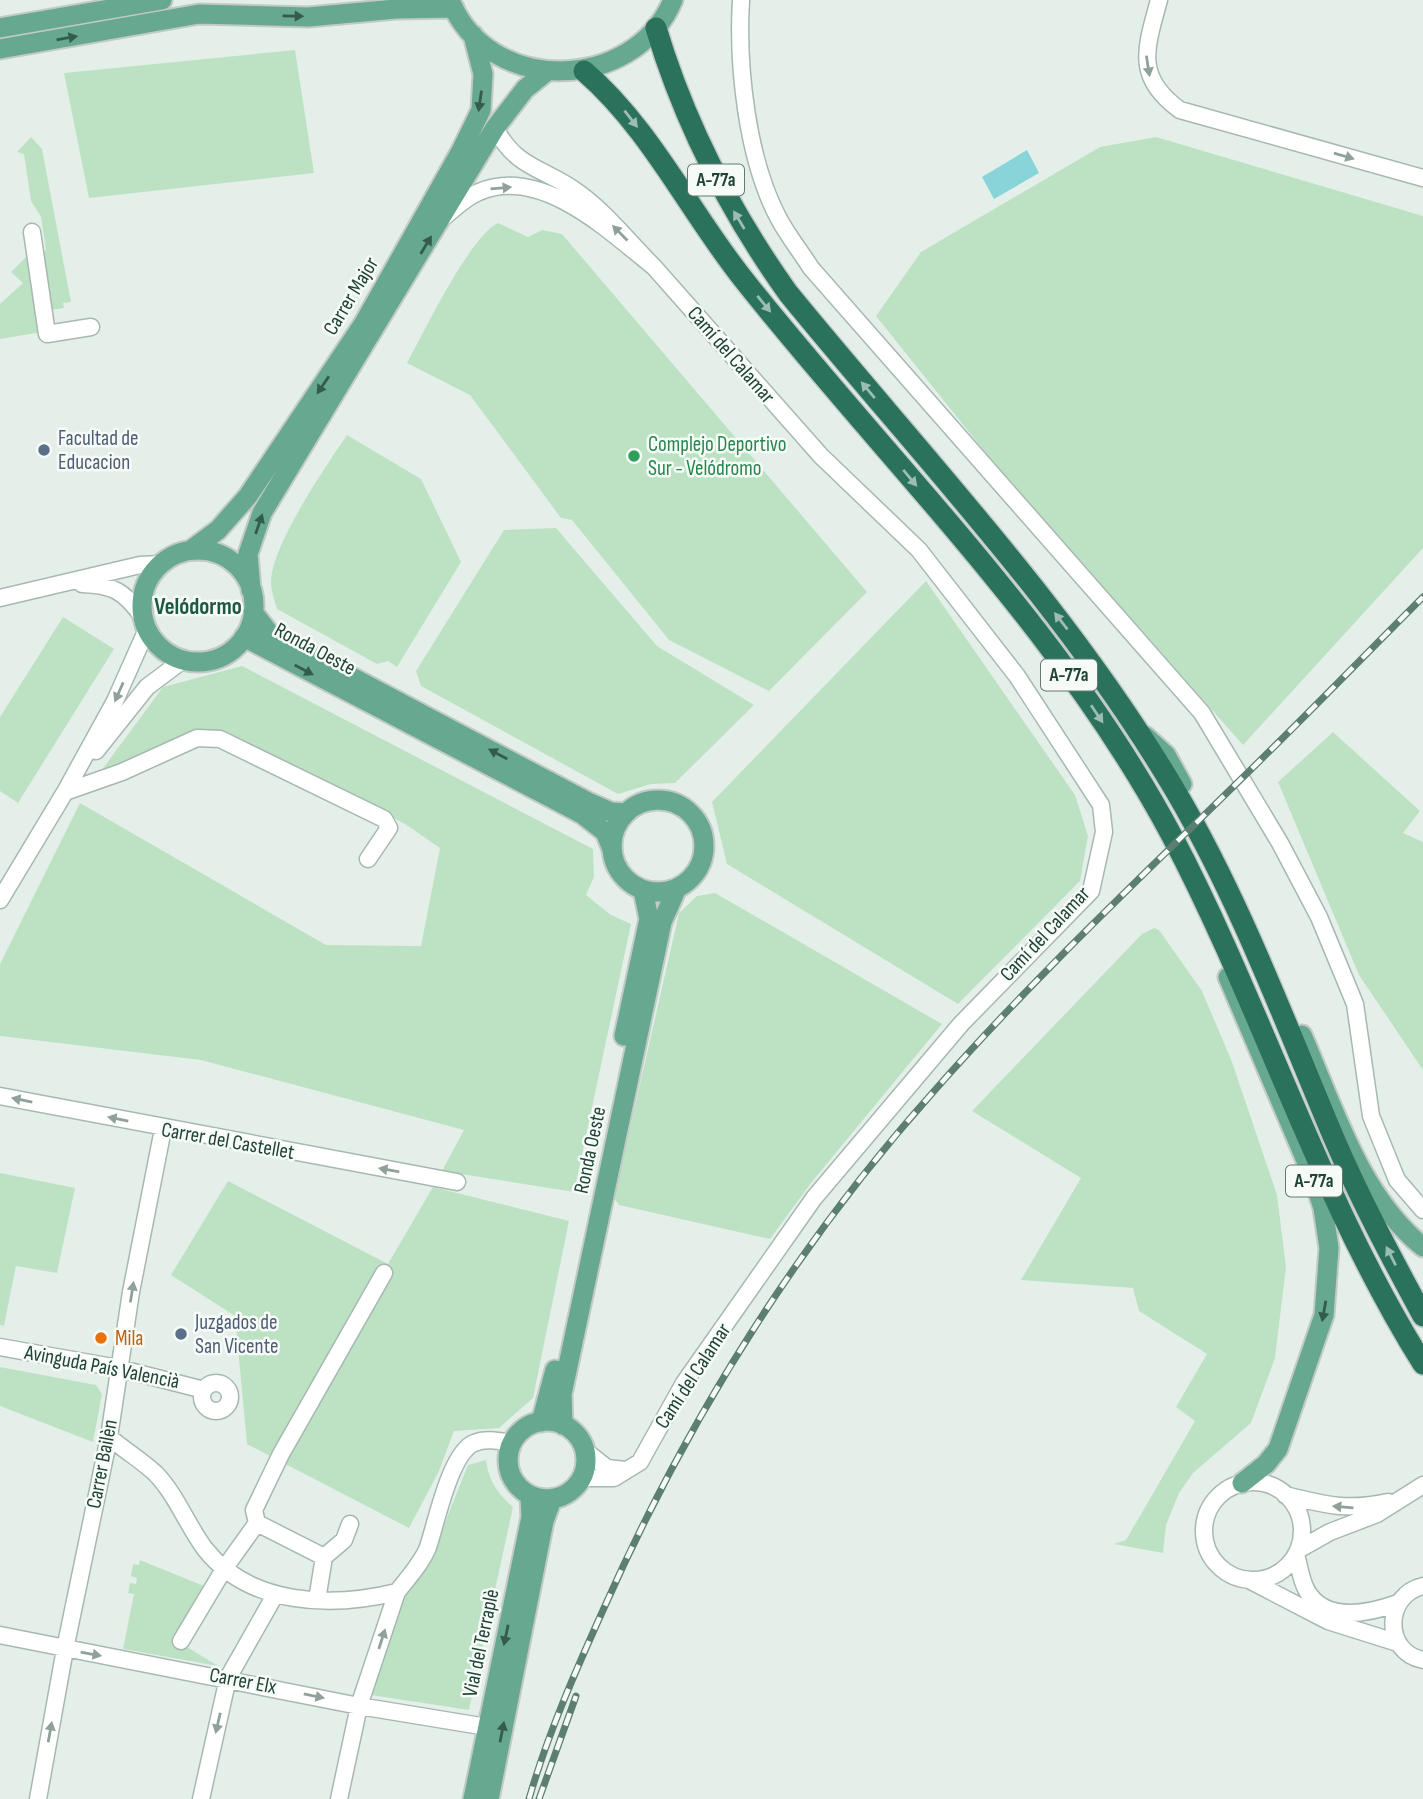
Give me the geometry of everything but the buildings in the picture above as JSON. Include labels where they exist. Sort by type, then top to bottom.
[{"type":"highway","name":"A-77a","points":[[656,28],[697,141],[738,221],[828,342],[1015,562],[1087,656],[1136,729],[1218,867],[1351,1175],[1423,1315]]},
{"type":"highway","name":"A-77a","points":[[583,71],[631,117],[742,278],[1057,658],[1129,764],[1193,878],[1319,1167],[1362,1256],[1423,1364]]},
{"type":"main road","points":[[0,28],[162,0]]},
{"type":"main road","points":[[0,49],[199,14],[307,17],[452,4],[473,35],[494,53],[519,65],[546,72],[583,71],[611,62],[636,48],[656,28],[674,3]]},
{"type":"main road","name":"Carrer Major","points":[[191,550],[218,530],[248,495],[364,323],[461,151],[481,110],[483,74],[473,35]]},
{"type":"main road","name":"Carrer Major","points":[[251,590],[248,554],[262,513],[495,128],[525,89],[546,72]]},
{"type":"main road","points":[[191,550],[211,551],[227,558],[242,571],[251,590],[253,612],[244,637],[225,655],[207,661],[183,660],[167,653],[145,622],[142,596],[150,576],[160,564],[191,550]]},
{"type":"main road","name":"Ronda Oeste","points":[[253,612],[270,634],[588,802],[611,812],[626,813],[645,801],[665,800],[685,808],[696,819],[703,833],[704,855],[689,880],[677,888],[662,922],[562,1394],[563,1425]]},
{"type":"main road","name":"Ronda Oeste","points":[[244,637],[582,814],[605,832],[614,863],[622,876],[642,890],[649,919],[550,1391],[541,1422]]},
{"type":"main road","name":"A-77a","points":[[1136,729],[1166,755],[1219,851],[1251,915],[1344,1136],[1369,1184],[1388,1213],[1423,1247]]},
{"type":"main road","points":[[612,849],[615,830],[626,813]]},
{"type":"main road","name":"A-77a","points":[[1193,878],[1200,909],[1313,1177],[1323,1208],[1329,1248],[1324,1315],[1298,1397],[1278,1449],[1266,1464],[1242,1483]]},
{"type":"main road","points":[[642,890],[677,888]]},
{"type":"main road","points":[[541,1422],[563,1425],[574,1433],[583,1449],[585,1467],[582,1478],[572,1490],[552,1499],[530,1496],[518,1486],[510,1473],[508,1458],[512,1443],[524,1429],[541,1422]]},
{"type":"main road","name":"Vial del Terraplè","points":[[473,1799],[531,1517],[530,1496]]},
{"type":"main road","name":"Vial del Terraplè","points":[[489,1799],[544,1521],[552,1499]]},
{"type":"street","points":[[741,0],[738,37],[757,163],[778,218],[811,268],[1202,713],[1280,843],[1320,917],[1355,1004],[1371,1116],[1397,1180],[1423,1210]]},
{"type":"street","points":[[1159,0],[1145,50],[1149,76],[1163,98],[1180,110],[1423,178]]},
{"type":"street","points":[[495,128],[507,149],[526,164],[582,195],[654,267]]},
{"type":"street","points":[[442,219],[478,192],[500,186],[535,190],[570,203],[654,267]]},
{"type":"street","points":[[32,232],[47,334],[91,327]]},
{"type":"street","name":"Camí del Calamar","points":[[627,1471],[640,1462],[684,1383],[814,1198],[969,1016],[1091,891],[1104,832],[1101,805],[1017,676],[919,550],[821,456],[654,267]]},
{"type":"street","points":[[0,598],[69,584],[140,565],[160,564]]},
{"type":"street","points":[[0,900],[65,792],[115,701],[145,622],[127,596],[120,591],[97,585],[69,584]]},
{"type":"street","points":[[65,792],[147,687],[183,660]]},
{"type":"street","points":[[65,792],[122,772],[197,738],[220,739],[384,819],[389,828],[368,859]]},
{"type":"street","name":"Carrer del Castellet","points":[[0,1096],[163,1129],[457,1182]]},
{"type":"street","name":"Carrer Bailèn","points":[[38,1799],[65,1649],[109,1437],[118,1368],[163,1129]]},
{"type":"street","points":[[181,1641],[225,1569],[257,1524],[254,1510],[281,1454],[384,1273]]},
{"type":"street","name":"Avinguda País Valencià","points":[[0,1347],[118,1368],[204,1390]]},
{"type":"street","points":[[109,1437],[156,1474],[206,1550],[225,1569],[275,1595],[317,1600],[365,1600],[397,1592]]},
{"type":"street","points":[[339,1799],[359,1706],[397,1592],[427,1550],[447,1482],[465,1450],[472,1443],[491,1440],[512,1443]]},
{"type":"street","points":[[583,1449],[607,1468],[627,1471]]},
{"type":"street","points":[[582,1478],[614,1478],[627,1471]]},
{"type":"street","points":[[1401,1499],[1359,1508],[1314,1503],[1285,1495],[1265,1484],[1242,1483],[1219,1496],[1205,1518],[1203,1531],[1205,1544],[1213,1561],[1228,1574],[1248,1580],[1328,1621],[1398,1643],[1421,1661]]},
{"type":"street","points":[[1248,1580],[1272,1576],[1283,1570],[1297,1552],[1330,1532],[1377,1514],[1423,1485]]},
{"type":"street","points":[[1285,1495],[1297,1511],[1302,1531],[1297,1552],[1307,1592],[1322,1605],[1339,1613],[1354,1614],[1398,1603],[1421,1585]]},
{"type":"street","points":[[257,1524],[324,1557]]},
{"type":"street","points":[[317,1600],[324,1557],[344,1539],[350,1524]]},
{"type":"street","points":[[201,1799],[228,1678],[275,1595]]},
{"type":"street","points":[[1398,1603],[1393,1616],[1393,1630],[1398,1643]]},
{"type":"street","name":"Carrer Elx","points":[[0,1636],[228,1678],[359,1706],[487,1727]]},
{"type":"green space","points":[[295,50],[314,173],[89,198],[64,73]]},
{"type":"green space","points":[[31,137],[42,149],[71,302],[63,303],[64,308],[51,310],[40,252],[46,250],[41,217],[31,201],[24,154],[17,152]]},
{"type":"green space","points":[[1156,137],[1423,216],[1423,548],[1243,745],[989,457],[876,316],[921,252],[1100,147]]},
{"type":"green space","name":"Complejo Deportivo Sur - Velódromo","points":[[498,223],[528,237],[542,230],[562,234],[867,592],[769,691],[669,640],[572,520],[561,518],[470,395],[407,363],[461,265],[487,231]]},
{"type":"green space","points":[[29,254],[42,332],[0,339],[0,304],[23,283],[11,272]]},
{"type":"green space","points":[[347,435],[421,479],[461,562],[397,667],[388,661],[377,664],[277,609],[272,592],[273,567],[280,548],[314,486]]},
{"type":"green space","points":[[556,528],[657,646],[754,705],[675,783],[651,784],[618,794],[421,686],[416,671],[504,530]]},
{"type":"green space","points":[[926,581],[1075,795],[1088,836],[1080,881],[958,1004],[727,864],[712,802]]},
{"type":"green space","points":[[63,617],[114,649],[18,803],[0,791],[0,717]]},
{"type":"green space","points":[[242,666],[593,849],[594,877],[586,895],[611,915],[631,924],[574,1192],[442,1171],[464,1130],[201,1060],[0,1036],[0,964],[80,803],[326,945],[421,946],[440,848],[405,824],[252,745],[204,731],[101,771],[163,687]]},
{"type":"green space","points":[[1333,732],[1420,811],[1403,833],[1423,842],[1423,1070],[1359,975],[1278,782]]},
{"type":"green space","points":[[715,893],[942,1024],[811,1183],[770,1239],[619,1205],[614,1198],[679,913],[697,896]]},
{"type":"green space","points":[[1154,928],[1159,930],[1202,991],[1232,1062],[1277,1195],[1286,1267],[1275,1358],[1251,1423],[1193,1473],[1179,1493],[1166,1525],[1163,1553],[1114,1544],[1126,1540],[1195,1421],[1176,1407],[1207,1354],[1139,1311],[1133,1288],[1021,1280],[1081,1178],[972,1111],[1142,934]]},
{"type":"green space","points":[[0,1173],[75,1188],[57,1273],[16,1266],[4,1326],[0,1325]]},
{"type":"green space","points":[[228,1181],[388,1264],[433,1187],[569,1221],[533,1398],[499,1428],[454,1431],[439,1471],[409,1528],[247,1444],[235,1316],[171,1275]]},
{"type":"green space","points":[[0,1367],[96,1385],[102,1394],[93,1442],[0,1406]]},
{"type":"green space","points":[[486,1460],[495,1486],[513,1507],[469,1710],[371,1695],[403,1596],[432,1555],[468,1465]]},
{"type":"green space","points":[[140,1560],[204,1586],[174,1639],[218,1666],[123,1649],[134,1594],[128,1593],[130,1583],[136,1584],[137,1578],[131,1576],[133,1564],[139,1565]]},
{"type":"water","points":[[1027,150],[1039,173],[994,199],[982,177]]},
{"type":"railway","points":[[529,1799],[554,1726],[583,1655],[672,1469],[749,1336],[837,1209],[935,1090],[1007,1011],[1423,597]]},
{"type":"railway","points":[[539,1799],[576,1696]]},
{"type":"place","name":"Facultad de Educacion","points":[[44,450]]},
{"type":"place","name":"Complejo Deportivo Sur - Velódromo","points":[[634,456]]},
{"type":"place","name":"Juzgados de San Vicente","points":[[181,1334]]},
{"type":"place","name":"Mila","points":[[101,1338]]},
{"type":"district","name":"Velódormo","points":[[198,607]]}]
